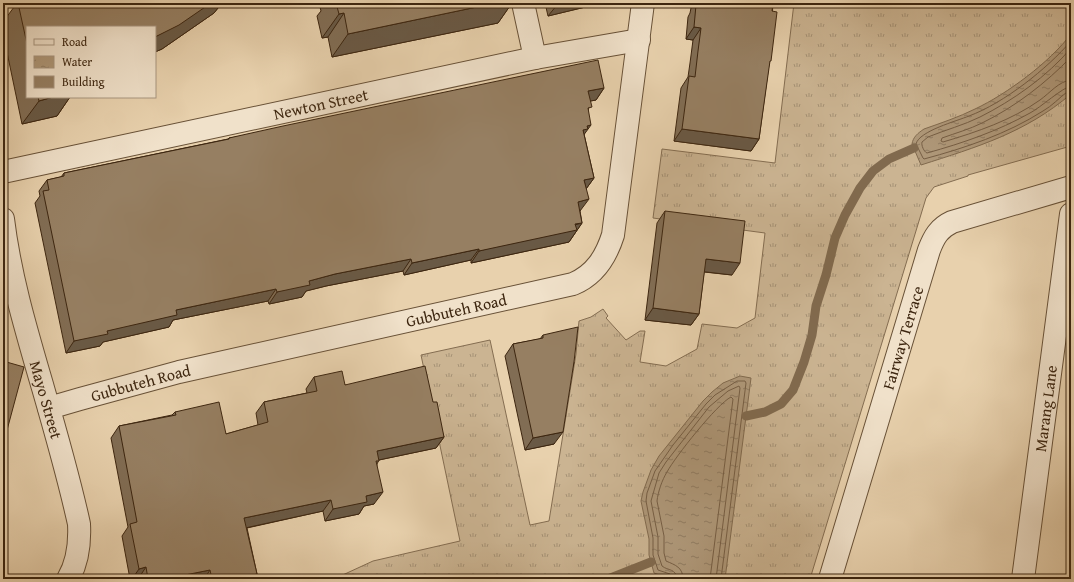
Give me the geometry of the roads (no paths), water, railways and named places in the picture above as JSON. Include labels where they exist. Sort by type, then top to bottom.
[{"type":"street","points":[[524,3],[535,58]]},
{"type":"street","name":"Gubbuteh Road","points":[[49,408],[179,372],[555,289],[580,281],[590,275],[604,258],[613,235],[644,3]]},
{"type":"street","name":"Newton Street","points":[[3,172],[535,58],[639,40]]},
{"type":"street","name":"Fairway Terrace","points":[[830,579],[929,250],[938,232],[952,222],[1071,187]]},
{"type":"street","name":"Marang Lane","points":[[1023,579],[1071,214]]},
{"type":"street","name":"Mayo Street","points":[[3,219],[7,245],[25,325],[72,492],[80,530],[78,552],[68,579]]},
{"type":"water","points":[[1071,34],[1071,94],[1054,108],[1018,129],[981,145],[921,165],[912,144],[913,139],[918,134],[924,129],[969,112],[1001,95],[1040,66]]},
{"type":"water","points":[[740,376],[751,378],[725,579],[679,579],[654,573],[649,555],[649,539],[641,501],[651,470],[659,456],[703,401],[723,383]]},
{"type":"waterway","points":[[746,416],[765,412],[781,404],[793,390],[804,362],[812,335],[816,306],[826,275],[835,238],[845,215],[860,188],[873,171],[889,159],[914,148]]},
{"type":"waterway","points":[[608,579],[651,562]]}]
